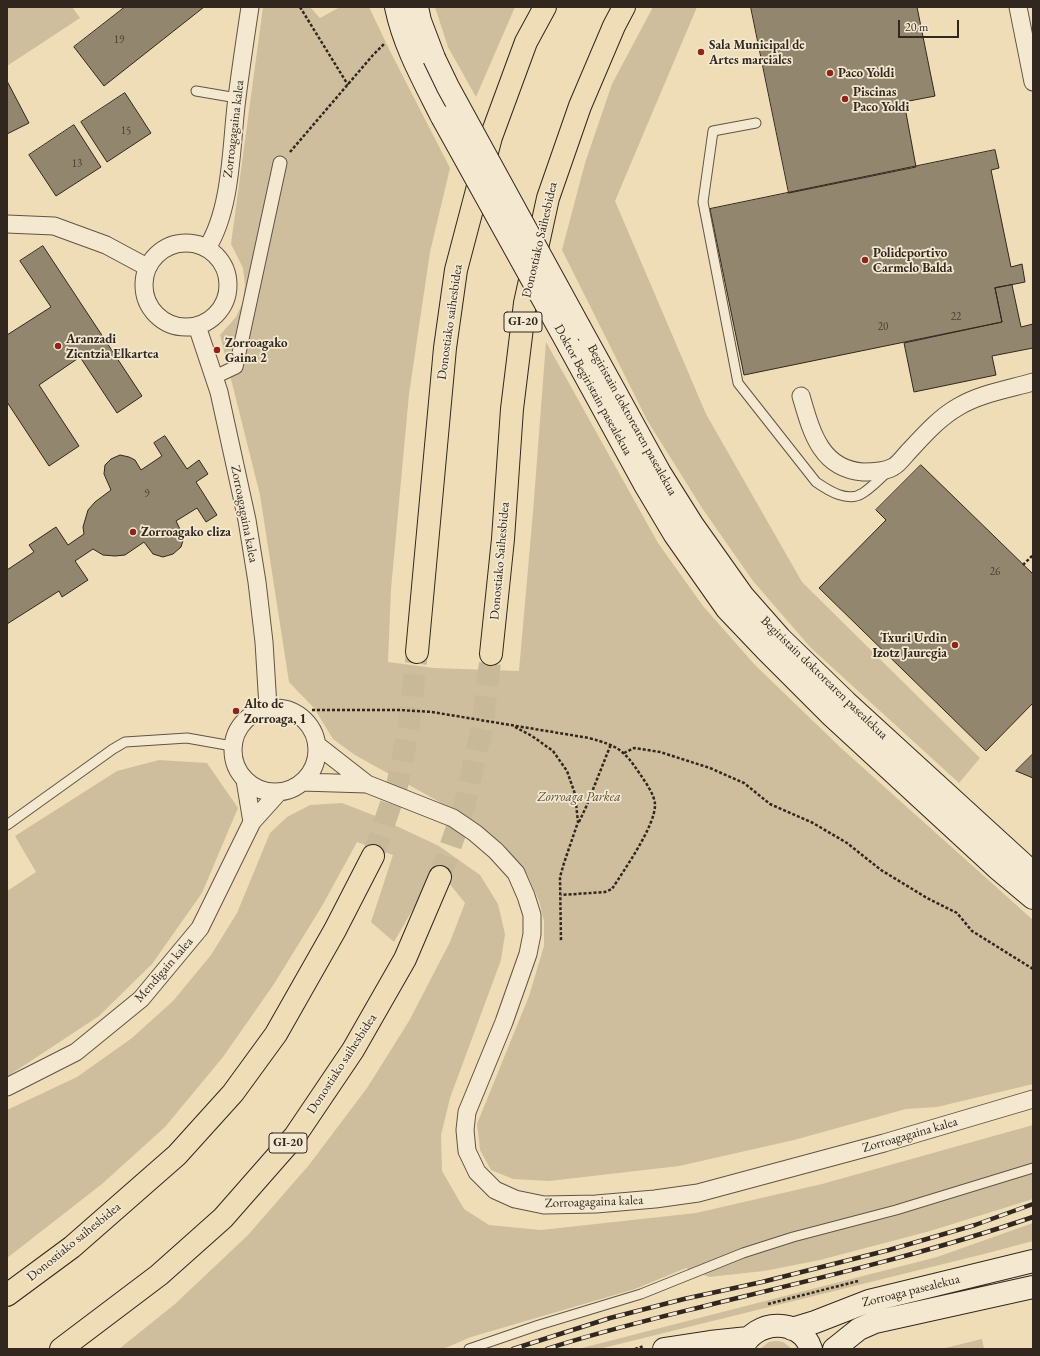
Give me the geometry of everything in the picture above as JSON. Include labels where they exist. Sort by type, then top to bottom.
[{"type":"highway","name":"Donostiako saihesbidea","points":[[417,652],[445,348],[456,270],[490,137],[526,42],[545,7]]},
{"type":"highway","name":"Donostiako Saihesbidea","points":[[491,654],[503,540],[512,408],[525,303],[548,198],[580,106],[614,26],[624,7]]},
{"type":"highway","name":"Donostiako saihesbidea","points":[[7,1295],[72,1247],[177,1155],[233,1093],[279,1028],[335,930],[373,856]]},
{"type":"highway","name":"Donostiako saihesbidea","points":[[61,1349],[159,1275],[223,1218],[295,1136],[354,1050],[405,959],[440,877]]},
{"type":"main road","name":"Doktor Begiristain pasealekua","points":[[396,7],[401,30],[442,117],[644,483],[675,536]]},
{"type":"main road","name":"Doktor Begiristain pasealekua","points":[[417,7],[420,21],[434,58],[452,94],[580,328]]},
{"type":"main road","name":"Begiristain doktorearen pasealekua","points":[[580,328],[660,473],[692,524],[743,596],[780,638],[846,702],[1033,873]]},
{"type":"main road","name":"Begiristain doktorearen pasealekua","points":[[675,536],[727,609],[766,650],[832,716],[997,868],[1033,898]]},
{"type":"main road","name":"Zorroaga pasealekua","points":[[792,1329],[815,1322],[869,1300],[1033,1261]]},
{"type":"main road","name":"Zorroaga pasealekua","points":[[834,1349],[859,1329],[875,1322],[1033,1287]]},
{"type":"main road","points":[[664,1349],[710,1342],[745,1344],[757,1330],[769,1326],[781,1325],[792,1329],[803,1336],[811,1349]]},
{"type":"street","name":"Zorroagagaina kalea","points":[[207,248],[221,219],[229,173],[237,98],[250,7]]},
{"type":"street","points":[[1018,7],[1033,82]]},
{"type":"street","points":[[215,378],[236,366],[280,163]]},
{"type":"street","points":[[7,224],[54,226],[106,245],[147,267]]},
{"type":"street","points":[[184,242],[196,243],[207,248],[217,255],[224,266],[228,278],[228,290],[225,302],[218,312],[209,321],[197,326],[183,327],[170,324],[158,317],[144,294],[144,280],[147,267],[154,257],[162,249],[173,244],[184,242]]},
{"type":"street","name":"Zorroagagaina kalea","points":[[197,326],[215,378],[235,463],[257,582],[264,642],[268,707]]},
{"type":"street","points":[[800,396],[811,431],[824,454],[838,465],[854,471],[874,472],[893,467],[933,426],[958,407],[983,396],[1033,382]]},
{"type":"street","points":[[268,707],[280,707],[292,710],[302,717],[312,730],[317,745],[316,759],[311,772],[302,782],[291,789],[279,792],[255,788],[245,780],[237,770],[233,758],[232,746],[236,732],[243,720],[255,712],[268,707]]},
{"type":"street","name":"Zorroagagaina kalea","points":[[317,745],[367,784],[453,818],[475,833],[496,851],[516,873],[526,896],[532,915],[532,934],[528,954],[504,1022],[468,1112],[464,1130],[467,1151],[477,1172],[495,1190],[515,1199],[544,1205],[596,1204],[655,1199],[698,1193],[884,1143],[1033,1099]]},
{"type":"street","points":[[245,780],[252,822]]},
{"type":"street","name":"Zorroagagaina kalea","points":[[302,782],[367,784]]},
{"type":"street","name":"Mendigain kalea","points":[[7,1087],[76,1052],[141,999],[200,928],[252,822],[279,792]]},
{"type":"lane","points":[[196,91],[237,98]]},
{"type":"lane","points":[[756,123],[713,131],[703,202],[738,383],[816,482],[832,493],[848,496],[862,494],[893,467]]},
{"type":"lane","points":[[7,825],[125,742],[187,738],[232,746]]},
{"type":"lane","points":[[469,1349],[539,1325],[641,1294],[744,1252],[896,1210],[1033,1168]]},
{"type":"path","points":[[300,7],[348,85]]},
{"type":"path","points":[[280,163],[373,55],[387,41]]},
{"type":"path","points":[[1023,565],[1033,555]]},
{"type":"path","points":[[312,710],[400,710],[432,712],[589,738],[611,744],[624,753],[650,790],[655,803],[654,814],[650,827],[612,889],[605,892],[561,895]]},
{"type":"path","points":[[513,725],[553,751],[567,771],[575,794],[578,822]]},
{"type":"path","points":[[561,942],[560,877],[578,822],[586,807],[611,744]]},
{"type":"path","points":[[624,753],[634,748],[660,752],[710,768],[744,783],[770,804],[813,823],[847,843],[881,870],[927,898],[957,913],[972,931],[1033,969]]},
{"type":"green space","points":[[7,7],[72,7],[80,18],[7,66]]},
{"type":"green space","name":"Zorroaga Parkea","points":[[263,7],[310,7],[320,18],[340,7],[369,7],[450,168],[430,252],[409,394],[391,589],[388,662],[434,668],[519,671],[546,342],[658,543],[703,606],[755,665],[841,748],[1033,920],[1033,1084],[937,1107],[906,1109],[794,1140],[679,1166],[549,1181],[513,1179],[491,1170],[480,1150],[477,1124],[529,996],[544,946],[544,921],[539,901],[528,876],[504,845],[472,820],[355,755],[333,739],[314,708],[289,682],[260,495],[220,335],[236,317],[243,302],[245,285],[243,268],[231,244]]},
{"type":"green space","points":[[435,7],[515,7],[476,97],[448,47]]},
{"type":"green space","points":[[653,7],[697,7],[615,201],[706,414],[802,582],[980,758],[959,783],[811,648],[753,581],[702,508],[647,420],[562,250],[585,163],[612,84]]},
{"type":"green space","points":[[159,760],[207,763],[238,808],[202,893],[152,964],[99,1016],[7,1076],[7,891],[36,872],[15,836],[117,771]]},
{"type":"green space","points":[[342,803],[373,815],[439,846],[480,875],[498,904],[505,934],[501,960],[450,1098],[441,1135],[442,1171],[464,1209],[489,1225],[541,1230],[696,1213],[822,1184],[1033,1125],[1033,1199],[930,1231],[820,1260],[764,1271],[709,1277],[686,1268],[635,1289],[471,1337],[443,1349],[119,1349],[175,1304],[248,1235],[309,1165],[367,1088],[409,1021],[450,942],[465,903],[449,883],[432,876],[394,942],[371,922],[393,855],[357,842],[322,906],[274,984],[223,1057],[165,1127],[102,1184],[7,1258],[7,1110],[77,1077],[132,1038],[173,1001],[211,955],[237,913],[270,833],[287,817],[310,805]]},
{"type":"green space","points":[[1033,1223],[1033,1241],[599,1349],[578,1349],[937,1257]]},
{"type":"green space","points":[[982,1339],[984,1349],[941,1349]]},
{"type":"green space","points":[[769,1342],[783,1342],[792,1349],[760,1349]]},
{"type":"building","points":[[125,7],[204,7],[104,86],[74,47]]},
{"type":"building","name":"Piscinas Paco Yoldi","points":[[751,7],[917,7],[935,96],[904,102],[916,167],[789,193]]},
{"type":"building","points":[[7,81],[29,123],[7,134]]},
{"type":"building","points":[[125,93],[151,133],[107,162],[81,122]]},
{"type":"building","points":[[74,125],[101,167],[56,196],[29,155]]},
{"type":"building","name":"Polideportivo Carmelo Balda","points":[[995,150],[999,168],[991,170],[1011,267],[1022,264],[1025,282],[995,288],[1002,322],[744,375],[710,209]]},
{"type":"building","name":"Aranzadi Zientzia Elkartea","points":[[43,246],[142,396],[117,413],[80,357],[39,385],[79,446],[49,466],[7,402],[7,335],[51,307],[20,261]]},
{"type":"building","points":[[1012,285],[1021,327],[1033,324],[1033,348],[992,356],[996,375],[914,392],[904,343],[1002,322],[995,288]]},
{"type":"building","name":"Zorroagako eliza","points":[[165,436],[187,469],[199,460],[208,474],[196,482],[217,515],[206,522],[197,508],[176,521],[184,537],[181,547],[173,554],[163,557],[153,554],[144,542],[125,555],[103,555],[93,549],[75,561],[88,580],[62,597],[59,591],[7,624],[7,570],[34,552],[29,545],[56,527],[68,545],[84,534],[83,527],[88,510],[95,502],[111,490],[104,474],[105,465],[111,459],[120,455],[135,460],[141,470],[162,456],[154,443]]},
{"type":"building","name":"Txuri Urdin Izotz Jauregia","points":[[921,465],[1033,574],[1033,703],[986,751],[819,588],[886,520],[876,510]]},
{"type":"building","points":[[1033,754],[1033,778],[1016,771]]},
{"type":"tunnel","points":[[373,856],[397,786],[409,725],[417,652]]},
{"type":"tunnel","points":[[440,877],[464,807],[482,728],[491,654]]},
{"type":"railway","points":[[513,1349],[610,1318],[889,1250],[975,1225],[1033,1204]]},
{"type":"railway","points":[[547,1349],[629,1325],[834,1275],[954,1242],[1033,1217]]},
{"type":"place","name":"Sala Municipal de Artes marciales","points":[[701,52]]},
{"type":"place","name":"Paco Yoldi","points":[[830,73]]},
{"type":"place","name":"Piscinas Paco Yoldi","points":[[845,99]]},
{"type":"place","name":"Polideportivo Carmelo Balda","points":[[865,260]]},
{"type":"place","name":"Aranzadi Zientzia Elkartea","points":[[58,346]]},
{"type":"place","name":"Zorroagako Gaina 2","points":[[217,350]]},
{"type":"place","name":"Zorroagako eliza","points":[[133,532]]},
{"type":"place","name":"Txuri Urdin Izotz Jauregia","points":[[955,645]]},
{"type":"place","name":"Alto de Zorroaga, 1","points":[[236,711]]}]
